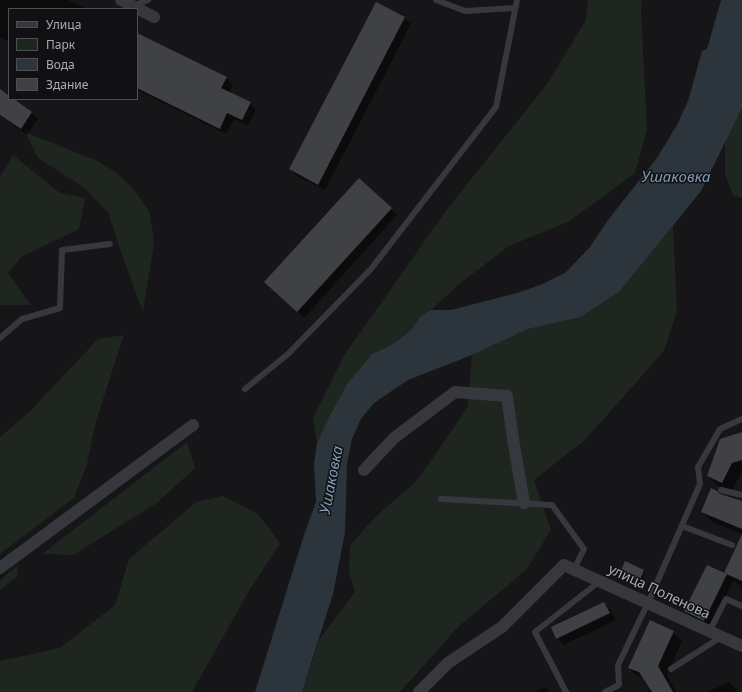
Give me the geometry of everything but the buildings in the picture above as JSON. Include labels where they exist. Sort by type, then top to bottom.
[{"type":"street","points":[[121,0],[137,8]]},
{"type":"street","points":[[138,9],[154,17]]},
{"type":"street","points":[[364,470],[394,438],[455,392],[507,396],[524,503]]},
{"type":"street","points":[[0,568],[193,426]]},
{"type":"street","points":[[419,692],[448,663],[502,627],[569,567]]},
{"type":"street","name":"улица Поленова","points":[[569,567],[742,646]]},
{"type":"lane","points":[[133,6],[148,0]]},
{"type":"lane","points":[[436,0],[465,11],[514,8]]},
{"type":"lane","points":[[245,389],[288,354],[371,269],[496,107],[514,8],[517,0]]},
{"type":"lane","points":[[0,338],[22,319],[60,308],[62,250],[110,244]]},
{"type":"lane","points":[[605,692],[619,685],[618,665],[648,603],[700,484],[698,467],[720,429],[742,419]]},
{"type":"lane","points":[[721,490],[742,495]]},
{"type":"lane","points":[[441,499],[552,505],[584,549],[569,567]]},
{"type":"lane","points":[[682,526],[732,545]]},
{"type":"lane","points":[[566,692],[535,632],[600,581]]},
{"type":"lane","points":[[709,632],[726,599],[742,606]]},
{"type":"lane","points":[[671,669],[721,637]]},
{"type":"green space","points":[[588,0],[642,0],[641,9],[647,129],[635,173],[568,222],[509,246],[458,285],[431,310],[420,317],[411,330],[393,344],[372,354],[347,384],[317,443],[313,418],[343,357],[445,212],[547,84],[586,20]]},
{"type":"green space","points":[[742,108],[742,198],[733,195],[725,174],[725,140]]},
{"type":"green space","points":[[25,132],[98,161],[117,173],[133,188],[150,213],[154,243],[143,312],[108,212],[83,187],[38,158]]},
{"type":"green space","points":[[13,155],[60,193],[85,198],[79,229],[21,257],[8,273],[31,305],[0,305],[0,177]]},
{"type":"green space","points":[[673,225],[677,311],[664,351],[584,441],[534,480],[551,530],[526,570],[459,626],[400,692],[302,692],[320,638],[355,592],[349,571],[350,546],[375,517],[416,482],[468,407],[472,355],[528,329],[581,317],[619,292]]},
{"type":"green space","points":[[124,335],[96,421],[87,464],[74,498],[0,554],[0,437],[29,412],[98,339]]},
{"type":"green space","points":[[187,442],[195,468],[157,503],[73,555],[42,554]]},
{"type":"green space","points":[[223,496],[258,514],[280,543],[249,591],[192,692],[0,692],[0,661],[60,648],[115,605],[129,559],[196,502]]},
{"type":"green space","points":[[17,566],[18,576],[0,590],[0,580]]},
{"type":"water","name":"Ушаковка","points":[[721,0],[742,0],[742,108],[701,191],[619,292],[581,317],[528,329],[472,355],[408,380],[374,403],[361,419],[352,439],[347,463],[345,533],[333,594],[302,692],[255,692],[304,535],[316,502],[314,463],[317,443],[347,384],[372,354],[393,344],[411,330],[420,317],[431,310],[451,310],[517,293],[540,285],[565,273],[590,247],[608,220],[657,158],[677,125],[688,101],[702,51],[707,49]]}]
